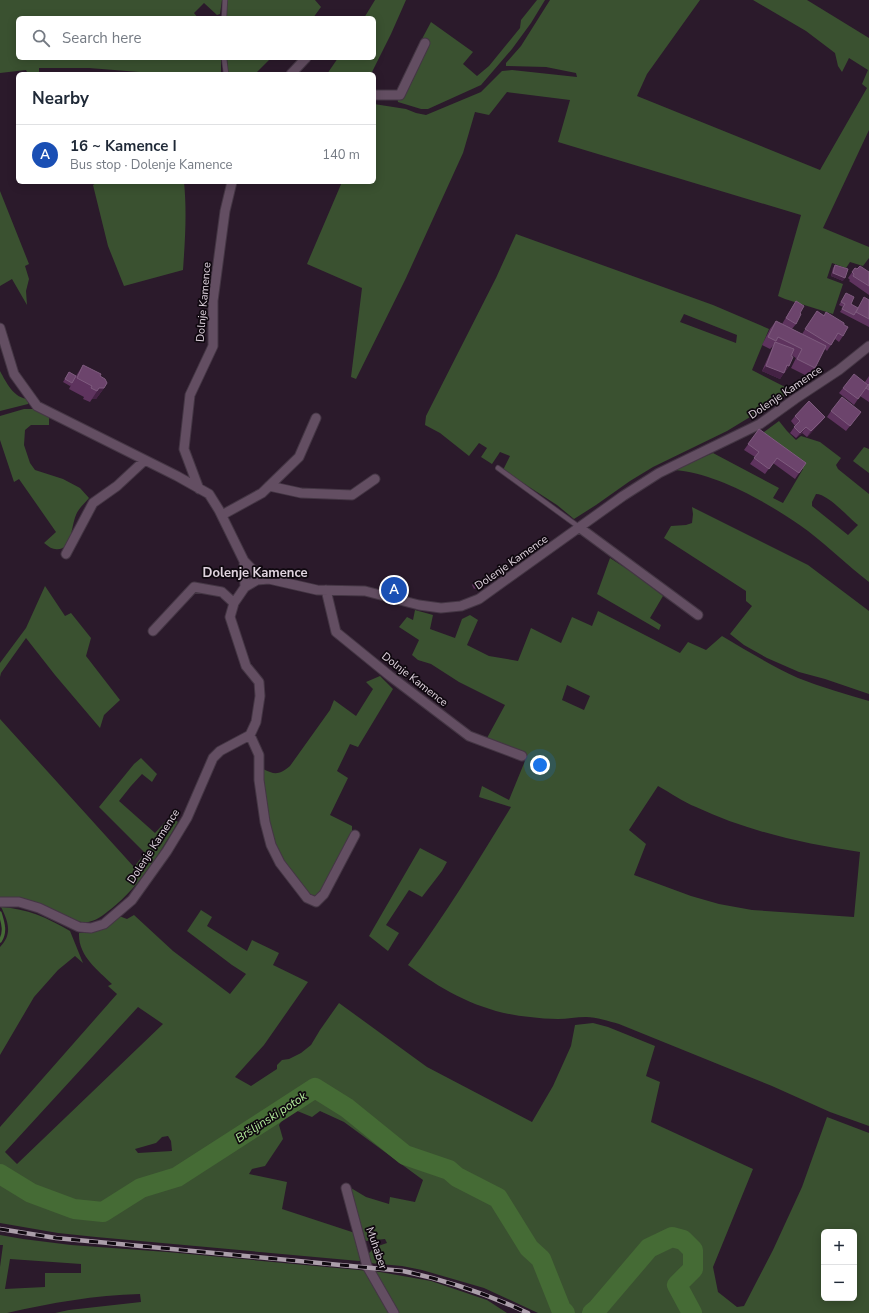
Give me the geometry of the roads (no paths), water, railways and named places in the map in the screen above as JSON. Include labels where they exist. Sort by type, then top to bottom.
[{"type":"street","points":[[376,95],[400,95],[425,43]]},
{"type":"street","points":[[293,72],[304,60]]},
{"type":"street","name":"Dolnje Kamence","points":[[199,489],[184,449],[190,395],[213,346],[213,301],[225,211],[232,184]]},
{"type":"street","points":[[0,328],[14,374],[37,406],[209,494],[222,515],[244,561],[255,572],[269,579]]},
{"type":"street","name":"Dolenje Kamence","points":[[245,587],[257,580],[269,579],[317,590],[365,591],[419,605],[441,608],[461,606],[479,599],[494,590],[624,496],[659,473],[760,424],[839,370],[869,346]]},
{"type":"street","points":[[222,515],[262,493],[299,457],[316,418]]},
{"type":"street","points":[[66,554],[93,502],[118,486],[145,460]]},
{"type":"street","points":[[269,486],[301,493],[352,495],[375,479]]},
{"type":"street","points":[[580,528],[698,615]]},
{"type":"street","points":[[244,561],[245,587],[234,603],[230,617],[246,666],[259,682],[260,696],[256,722],[250,735],[259,756],[259,780],[271,845],[280,863],[307,898],[316,902],[324,894],[355,835]]},
{"type":"street","points":[[153,631],[194,587],[222,592],[234,603]]},
{"type":"street","name":"Dolnje Kamence","points":[[326,590],[336,632],[390,676],[469,736],[522,756]]},
{"type":"street","name":"Dolenje Kamence","points":[[1,902],[19,902],[39,908],[79,927],[91,928],[104,924],[132,900],[167,851],[187,818],[213,758],[220,751],[250,735]]},
{"type":"street","name":"Muhaber","points":[[346,1188],[368,1266],[394,1313]]},
{"type":"lane","points":[[224,16],[225,0]]},
{"type":"lane","points":[[224,60],[226,72]]},
{"type":"lane","points":[[498,468],[580,528]]},
{"type":"waterway","points":[[0,913],[3,924],[3,934],[0,941]]},
{"type":"waterway","name":"Bršljinski potok","points":[[0,1174],[31,1193],[74,1209],[103,1212],[141,1188],[177,1177],[315,1088],[347,1108],[405,1155],[449,1170],[457,1177],[498,1198],[529,1248],[541,1259],[561,1309],[565,1313]]},
{"type":"waterway","name":"Bršljinski potok","points":[[592,1313],[649,1248],[672,1237],[683,1240],[693,1250],[693,1269],[677,1285],[692,1313]]},
{"type":"railway","points":[[0,1229],[56,1238],[403,1271],[466,1288],[528,1313]]},
{"type":"place","name":"16 ~ Kamence I","points":[[394,590]]},
{"type":"district","name":"Dolenje Kamence","points":[[255,572]]}]
